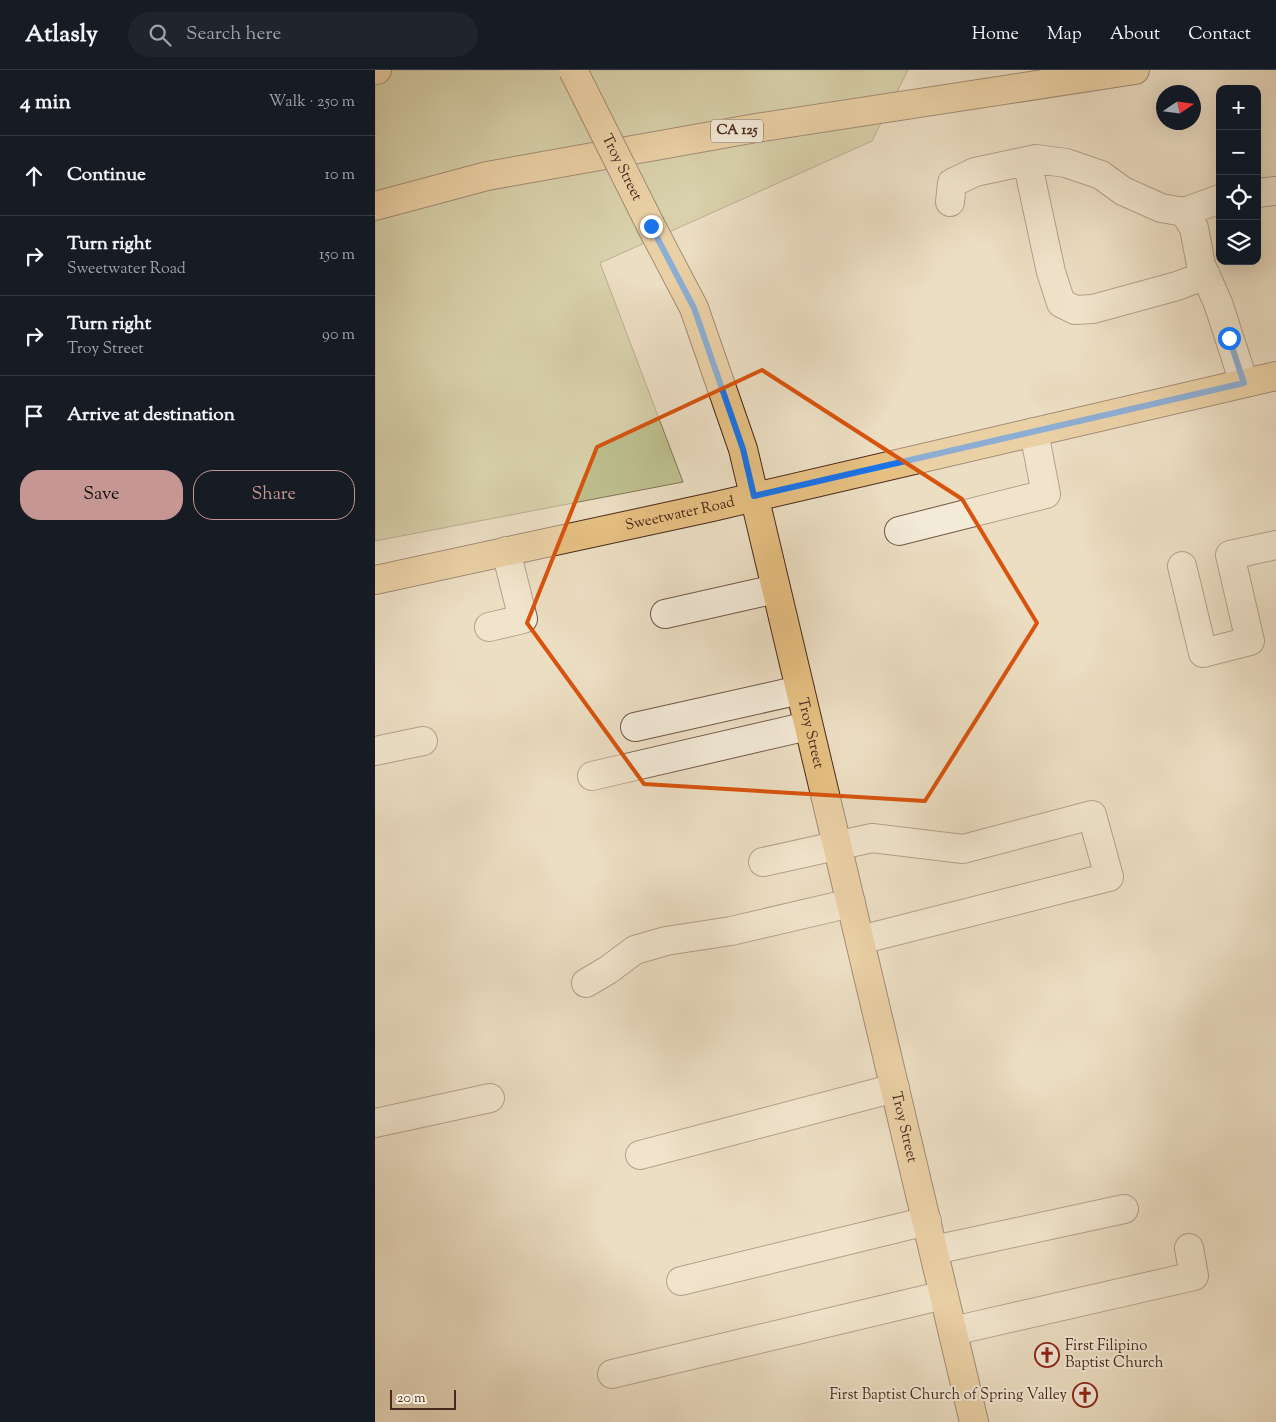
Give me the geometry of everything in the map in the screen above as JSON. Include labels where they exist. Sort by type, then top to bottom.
[{"type":"main road","name":"Troy Street","points":[[573,70],[694,308],[743,449],[974,1422]]},
{"type":"main road","name":"CA 125","points":[[375,206],[487,176],[756,128],[1135,70]]},
{"type":"main road","name":"Sweetwater Road","points":[[375,580],[754,496],[1276,376]]},
{"type":"street","points":[[951,202],[952,183],[975,172],[1036,159],[1066,163],[1101,174],[1123,191],[1161,208],[1184,212],[1216,200]]},
{"type":"street","points":[[1027,161],[1051,272],[1061,303],[1075,310],[1093,309],[1177,286],[1206,275]]},
{"type":"street","points":[[1184,212],[1194,228],[1201,265],[1218,303],[1244,383]]},
{"type":"street","points":[[899,531],[1046,494],[1034,432]]},
{"type":"street","points":[[1182,566],[1203,653],[1250,640],[1230,556],[1276,545]]},
{"type":"street","points":[[489,627],[523,619],[506,551]]},
{"type":"street","points":[[665,614],[776,589]]},
{"type":"street","points":[[635,727],[800,690]]},
{"type":"street","points":[[592,776],[809,726]]},
{"type":"street","points":[[375,751],[423,741]]},
{"type":"street","points":[[763,862],[872,838],[963,850],[1092,815],[1109,877],[860,940]]},
{"type":"street","points":[[586,983],[609,970],[635,950],[666,940],[731,931],[851,903]]},
{"type":"street","points":[[640,1154],[895,1088]]},
{"type":"street","points":[[375,1123],[490,1098]]},
{"type":"street","points":[[934,1250],[1124,1209]]},
{"type":"street","points":[[681,1281],[927,1221]]},
{"type":"street","points":[[953,1330],[1194,1276],[1189,1248]]},
{"type":"street","points":[[612,1374],[944,1295]]},
{"type":"highlighted area","points":[[762,370],[962,499],[1037,623],[925,801],[644,784],[527,623],[597,447]]},
{"type":"green space","points":[[375,70],[908,70],[872,141],[600,263],[683,482],[375,541]]},
{"type":"place","name":"First Filipino Baptist Church","points":[[1047,1355]]},
{"type":"place","name":"First Baptist Church of Spring Valley","points":[[1085,1395]]},
{"type":"route","points":[[651,226],[694,308],[743,449],[754,496],[1244,383],[1229,338]]}]
